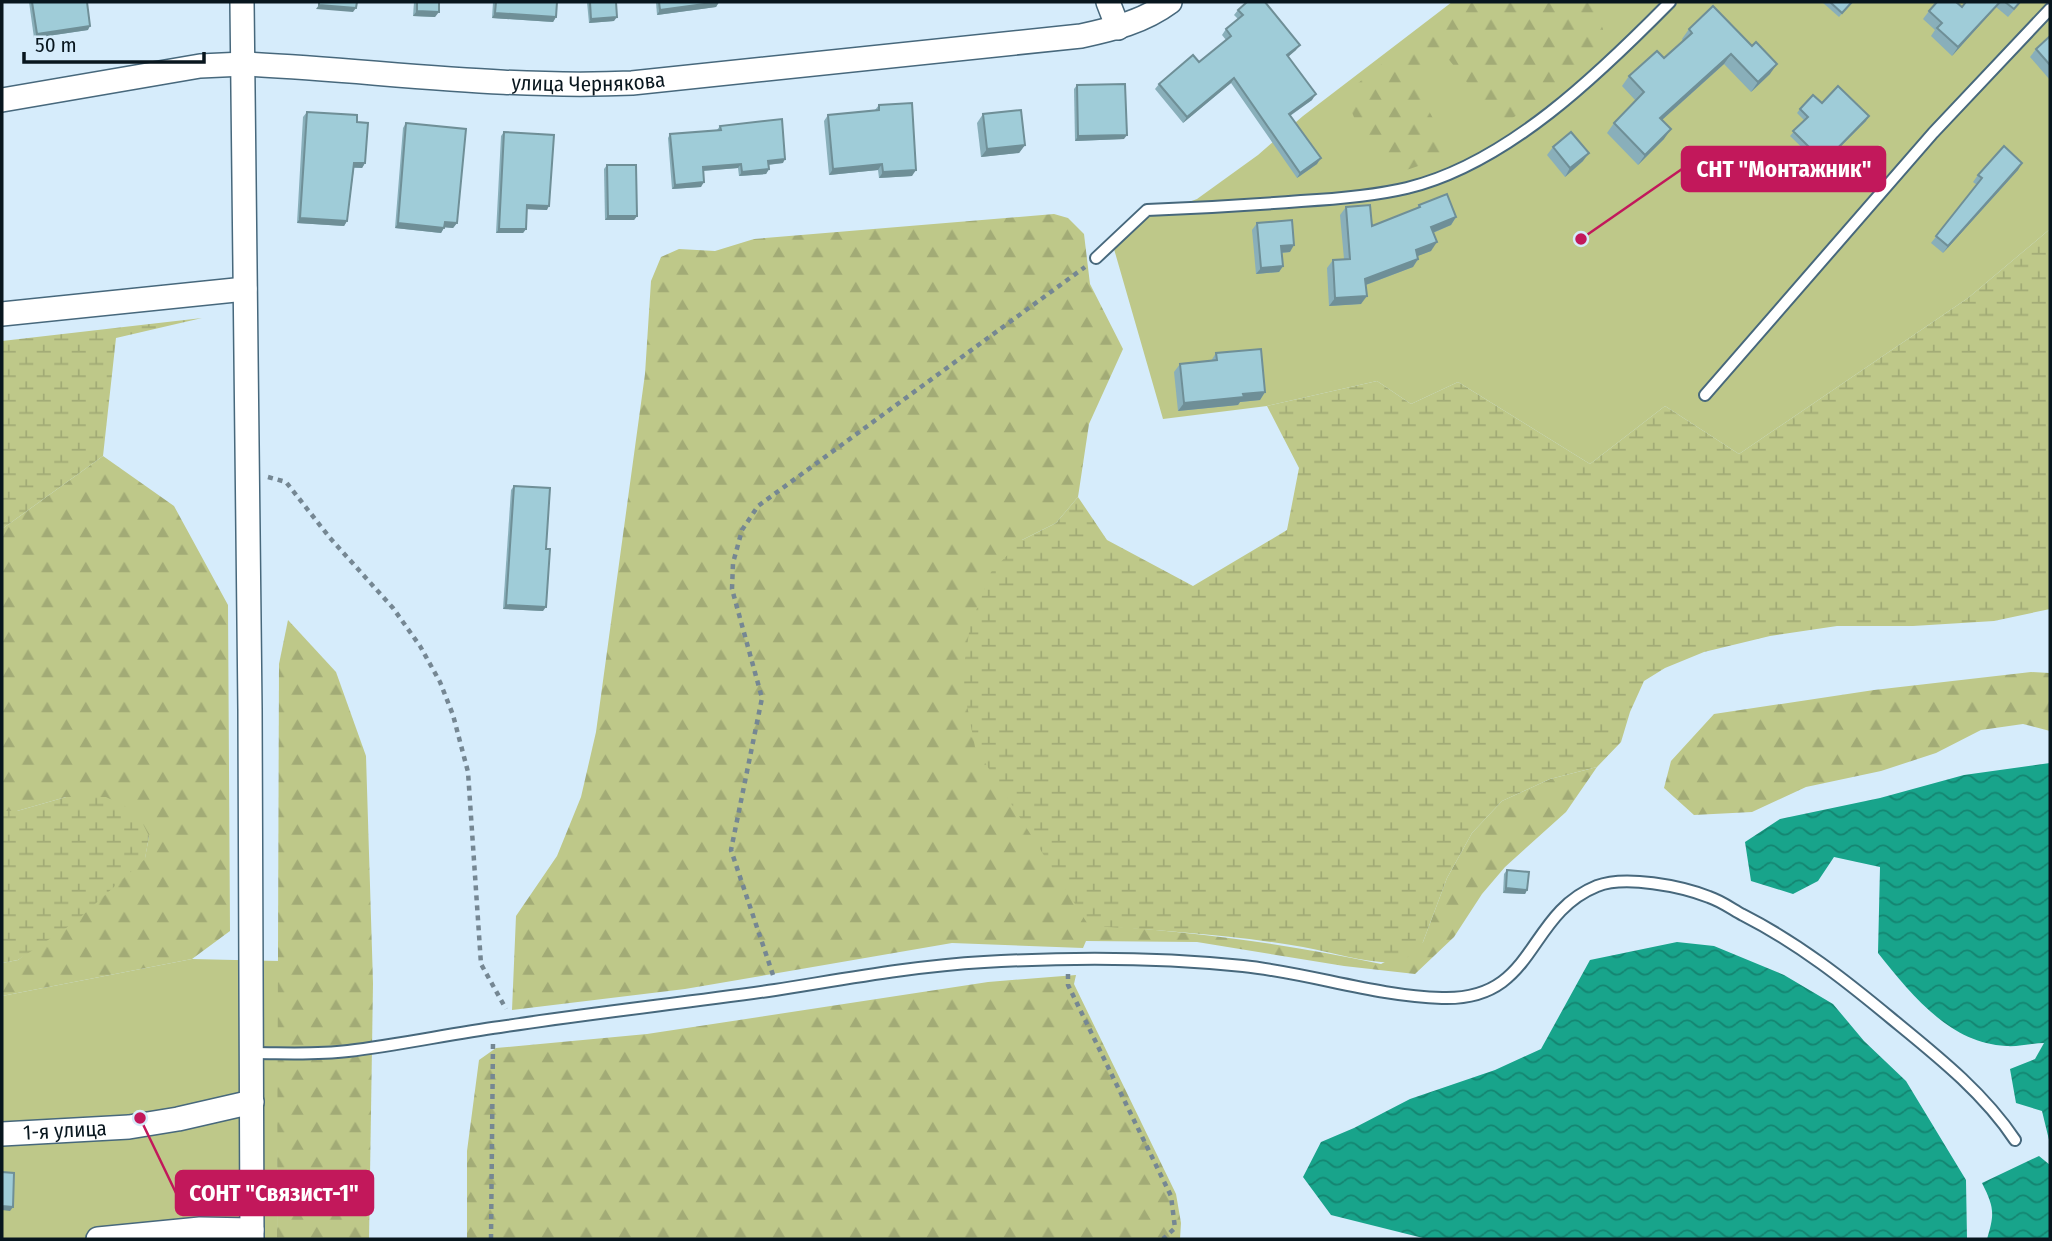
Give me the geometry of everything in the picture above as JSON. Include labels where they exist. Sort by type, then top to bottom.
[{"type":"street","points":[[98,1239],[200,1229],[252,1234],[242,2]]},
{"type":"street","points":[[1108,2],[1118,28]]},
{"type":"street","name":"улица Чернякова","points":[[2,100],[200,66],[244,64],[573,86],[632,83],[1081,36],[1118,28],[1146,17],[1170,2]]},
{"type":"street","points":[[2,314],[245,289]]},
{"type":"street","name":"1-я улица","points":[[2,1134],[129,1127],[252,1102]]},
{"type":"lane","points":[[1096,258],[1147,209],[1248,206],[1352,198],[1409,188],[1453,172],[1490,152],[1548,114],[1590,79],[1670,2]]},
{"type":"lane","points":[[1705,395],[1933,133],[2050,9]]},
{"type":"lane","points":[[252,1053],[344,1052],[514,1024],[777,989],[908,968],[983,962],[1068,959],[1244,966],[1398,995],[1469,998],[1494,989],[1512,976],[1549,924],[1574,898],[1616,880],[1649,883],[1708,896],[1790,941],[1844,980],[1919,1041],[1996,1111],[2015,1140]]},
{"type":"path","points":[[777,989],[731,850],[762,698],[733,589],[733,563],[742,530],[758,506],[1096,258]]},
{"type":"path","points":[[247,471],[286,482],[330,538],[393,608],[420,646],[440,682],[453,715],[468,772],[481,964],[514,1024]]},
{"type":"path","points":[[1068,959],[1069,985],[1171,1196],[1175,1228],[1163,1239]]},
{"type":"path","points":[[491,1239],[494,1027]]},
{"type":"green space","points":[[1452,2],[2050,2],[2050,229],[1968,298],[1739,454],[1665,406],[1590,464],[1458,382],[1411,404],[1377,381],[1267,406],[1163,419],[1114,249],[1143,219],[1197,199],[1258,155],[1303,116]]},
{"type":"green space","points":[[1459,2],[1589,2],[1604,33],[1605,55],[1570,82],[1501,125],[1446,56],[1411,79],[1453,154],[1395,174],[1364,137],[1352,113],[1347,92]]},
{"type":"green space","points":[[1054,214],[1068,218],[1084,234],[1090,284],[1123,349],[1089,424],[1078,497],[1056,523],[1022,540],[1089,925],[1236,939],[1381,964],[1423,942],[1447,878],[1472,833],[1502,801],[1550,779],[1597,767],[1566,812],[1505,867],[1482,894],[1454,937],[1415,974],[1344,966],[1197,942],[1086,941],[1083,948],[952,943],[685,989],[512,1010],[516,916],[557,856],[581,797],[596,732],[645,374],[651,281],[661,257],[679,249],[715,251],[754,239]]},
{"type":"green space","points":[[2050,229],[2050,609],[1994,621],[1913,626],[1837,626],[1770,636],[1704,652],[1665,668],[1644,681],[1630,712],[1621,742],[1597,767],[1550,779],[1502,801],[1472,833],[1447,878],[1423,942],[1403,962],[1365,960],[1303,947],[1224,936],[1089,926],[975,747],[962,679],[970,626],[991,572],[1022,540],[1056,523],[1078,497],[1107,540],[1193,586],[1287,530],[1299,468],[1267,406],[1377,381],[1411,404],[1458,382],[1590,464],[1665,406],[1739,454],[1968,298]]},
{"type":"green space","points":[[202,318],[116,338],[103,456],[2,529],[2,341]]},
{"type":"green space","points":[[103,456],[174,506],[228,605],[230,931],[192,959],[2,996],[2,963],[18,960],[145,858],[149,836],[66,797],[17,811],[2,811],[2,529]]},
{"type":"green space","points":[[288,620],[336,672],[366,756],[373,983],[369,1239],[277,1239],[279,664]]},
{"type":"green space","points":[[2031,672],[2050,673],[2050,731],[2023,724],[1981,730],[1936,753],[1881,771],[1806,787],[1752,812],[1694,815],[1664,788],[1671,761],[1714,714],[1874,690]]},
{"type":"green space","points":[[66,797],[106,797],[137,812],[149,836],[145,859],[75,922],[18,960],[2,963],[2,811],[17,811]]},
{"type":"green space","points":[[192,959],[280,961],[277,1239],[2,1239],[2,996]]},
{"type":"green space","points":[[1076,975],[1074,984],[1176,1194],[1181,1223],[1180,1239],[467,1239],[467,1151],[479,1060],[496,1048],[647,1034],[988,982]]},
{"type":"water","points":[[2050,763],[2050,1144],[2042,1111],[2016,1103],[2010,1069],[2035,1059],[2044,1043],[2011,1046],[1985,1043],[1949,1026],[1918,1000],[1878,953],[1880,867],[1834,857],[1818,881],[1793,894],[1751,881],[1745,842],[1780,819],[1880,798],[1964,775]]},
{"type":"water","points":[[1677,942],[1714,946],[1784,975],[1833,1004],[1864,1041],[1906,1081],[1966,1180],[1967,1239],[1427,1239],[1331,1215],[1303,1177],[1321,1142],[1410,1099],[1495,1070],[1541,1049],[1590,960]]},
{"type":"water","points":[[2039,1156],[2050,1165],[2050,1239],[1987,1239],[1992,1210],[1982,1183]]},
{"type":"building","points":[[32,2],[87,2],[90,26],[37,34]]},
{"type":"building","points":[[319,2],[357,2],[356,8],[319,5]]},
{"type":"building","points":[[417,2],[439,2],[439,12],[417,11]]},
{"type":"building","points":[[496,2],[557,2],[556,17],[495,13]]},
{"type":"building","points":[[590,2],[616,2],[617,17],[591,19]]},
{"type":"building","points":[[659,2],[719,2],[660,10]]},
{"type":"building","points":[[1247,2],[1265,2],[1300,45],[1287,55],[1316,94],[1289,114],[1321,158],[1300,173],[1234,78],[1187,117],[1159,84],[1193,55],[1199,62],[1231,36],[1226,29],[1243,15],[1238,10]]},
{"type":"building","points":[[1830,2],[1852,2],[1842,13]]},
{"type":"building","points":[[1937,2],[1956,2],[1962,7],[1966,2],[2000,2],[1958,47],[1937,28],[1942,23],[1929,11]]},
{"type":"building","points":[[2005,2],[2020,2],[2014,9]]},
{"type":"building","points":[[1713,6],[1752,46],[1756,42],[1777,64],[1758,82],[1731,54],[1660,118],[1671,129],[1645,155],[1614,123],[1644,92],[1629,76],[1657,51],[1664,58],[1692,33],[1689,29]]},
{"type":"building","points":[[2050,36],[2050,65],[2036,49]]},
{"type":"building","points":[[1125,84],[1127,135],[1078,136],[1077,85]]},
{"type":"building","points":[[1838,86],[1869,116],[1824,162],[1793,131],[1808,117],[1800,109],[1813,95],[1822,103]]},
{"type":"building","points":[[912,103],[916,170],[883,172],[882,164],[833,169],[828,115],[879,110],[879,105]]},
{"type":"building","points":[[1021,110],[1025,145],[987,149],[983,114]]},
{"type":"building","points":[[307,112],[357,115],[357,122],[368,123],[365,163],[354,163],[347,221],[300,218]]},
{"type":"building","points":[[782,119],[785,159],[768,161],[769,169],[742,172],[741,164],[703,167],[704,182],[675,185],[670,134],[721,130],[720,126]]},
{"type":"building","points":[[406,123],[466,129],[457,223],[445,222],[444,228],[398,223]]},
{"type":"building","points":[[504,132],[554,135],[549,206],[527,205],[526,229],[499,229]]},
{"type":"building","points":[[1571,132],[1589,153],[1570,168],[1553,147]]},
{"type":"building","points":[[2004,146],[2022,163],[1948,246],[1936,236],[1982,178],[1978,175]]},
{"type":"building","points":[[607,165],[636,165],[637,216],[608,216]]},
{"type":"building","points":[[1447,194],[1456,217],[1431,227],[1437,242],[1416,250],[1418,259],[1365,279],[1367,296],[1335,298],[1333,260],[1350,259],[1346,207],[1370,205],[1372,226]]},
{"type":"building","points":[[1292,220],[1294,245],[1281,246],[1283,266],[1261,268],[1257,223]]},
{"type":"building","points":[[1261,349],[1265,392],[1243,394],[1244,397],[1184,403],[1180,364],[1217,360],[1216,353]]},
{"type":"building","points":[[514,486],[550,488],[546,607],[506,605]]},
{"type":"building","points":[[1507,870],[1529,872],[1527,890],[1506,888]]},
{"type":"building","points":[[2,1172],[14,1173],[13,1207],[2,1206]]},
{"type":"place","name":"СНТ \"Монтажник\"","points":[[1581,239]]},
{"type":"place","name":"СОНТ \"Связист-1\"","points":[[140,1118]]}]
